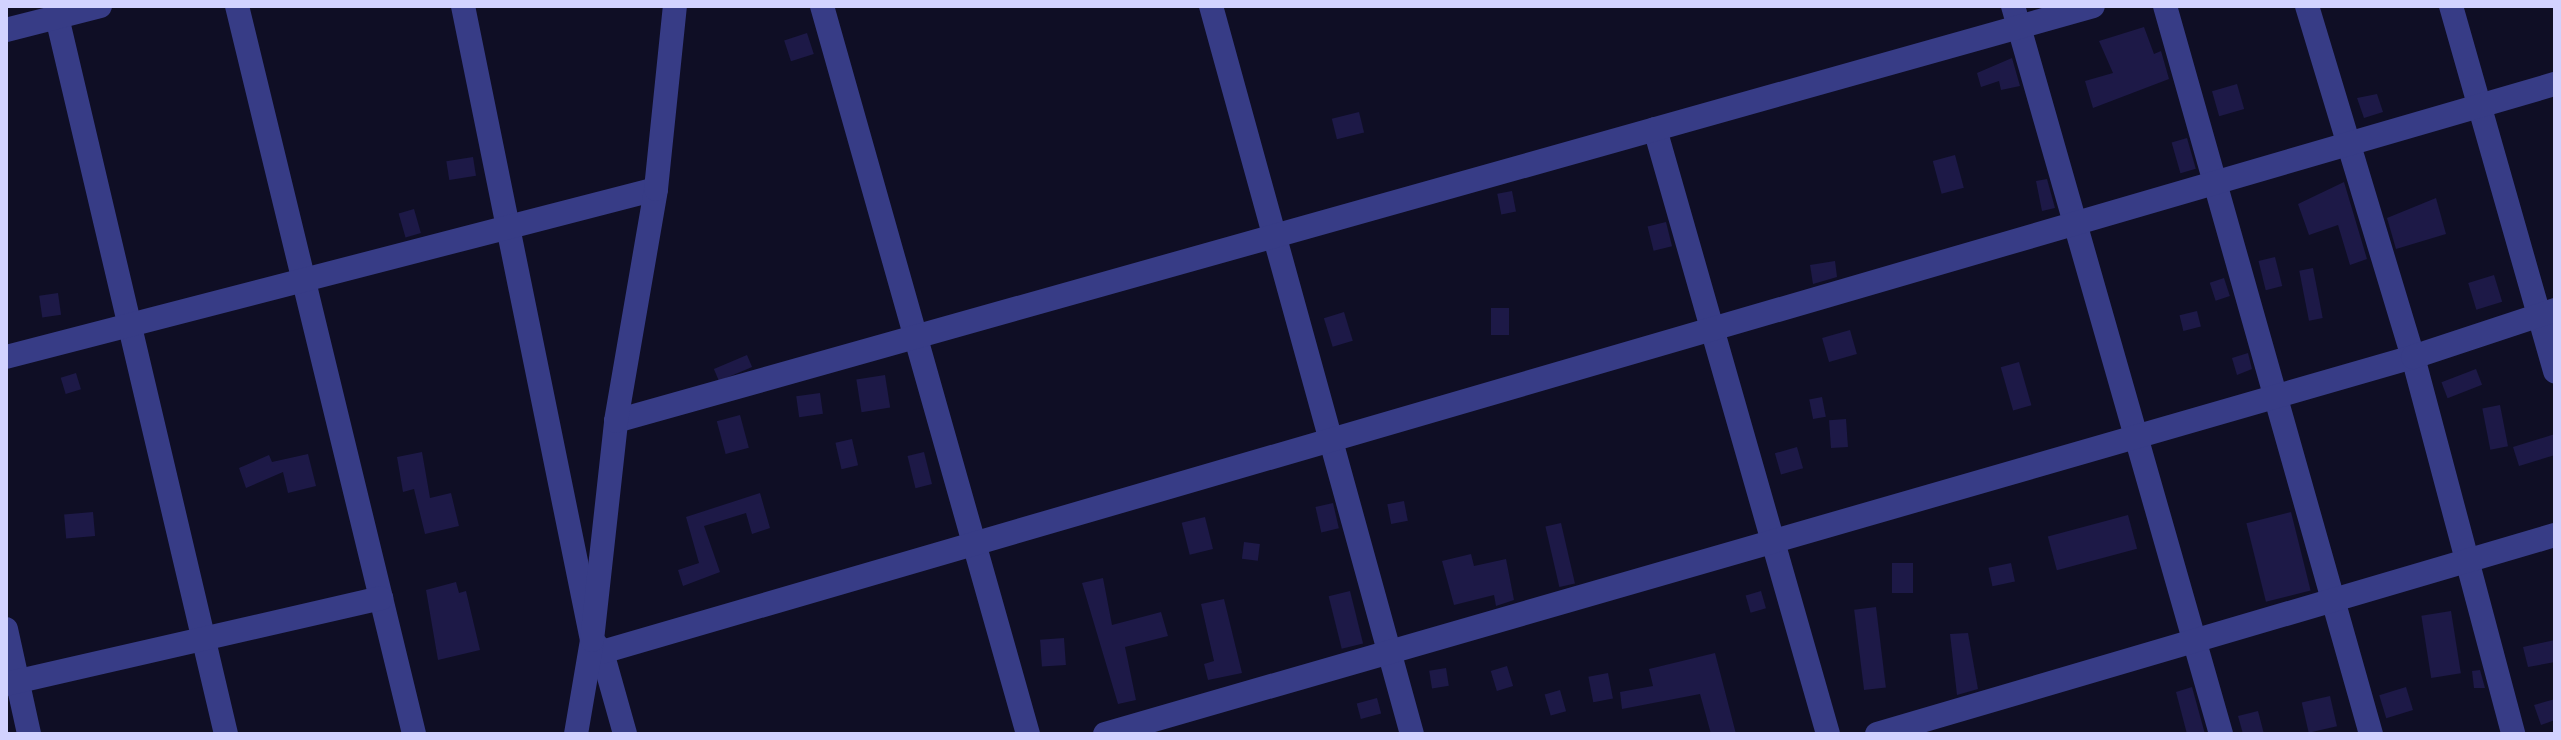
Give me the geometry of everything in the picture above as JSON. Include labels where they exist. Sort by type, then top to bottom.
[{"type":"street","points":[[6,30],[100,6]]},
{"type":"street","points":[[237,6],[414,734]]},
{"type":"street","points":[[463,6],[597,646],[625,734]]},
{"type":"street","points":[[576,734],[597,646],[616,421],[656,189],[675,6]]},
{"type":"street","points":[[822,6],[1028,734]]},
{"type":"street","points":[[1211,6],[1412,734]]},
{"type":"street","points":[[616,421],[1655,129],[2016,16],[2093,6]]},
{"type":"street","points":[[2165,6],[2371,734]]},
{"type":"street","points":[[2307,6],[2413,357],[2465,563],[2513,734]]},
{"type":"street","points":[[2451,6],[2479,104],[2547,312],[2555,372]]},
{"type":"street","points":[[2016,16],[2221,734]]},
{"type":"street","points":[[57,17],[226,734]]},
{"type":"street","points":[[597,646],[975,544],[2349,147],[2479,104],[2555,84]]},
{"type":"street","points":[[1655,129],[1828,734]]},
{"type":"street","points":[[6,357],[656,189]]},
{"type":"street","points":[[1105,734],[2413,357],[2547,312]]},
{"type":"street","points":[[1877,734],[2555,535]]},
{"type":"street","points":[[12,683],[381,598]]},
{"type":"street","points":[[6,629],[12,683],[29,734]]},
{"type":"building","points":[[2144,27],[2154,54],[2161,51],[2169,79],[2093,108],[2085,81],[2113,73],[2099,41]]},
{"type":"building","points":[[807,33],[814,54],[791,61],[784,40]]},
{"type":"building","points":[[2012,58],[2020,86],[2001,90],[1999,81],[1981,87],[1977,73]]},
{"type":"building","points":[[2237,84],[2244,109],[2219,116],[2212,91]]},
{"type":"building","points":[[2377,94],[2383,112],[2364,118],[2357,98]]},
{"type":"building","points":[[1359,112],[1364,132],[1337,139],[1332,119]]},
{"type":"building","points":[[2187,138],[2196,169],[2180,173],[2172,142]]},
{"type":"building","points":[[1955,155],[1964,188],[1942,194],[1933,161]]},
{"type":"building","points":[[473,157],[476,176],[449,180],[446,161]]},
{"type":"building","points":[[2047,179],[2055,208],[2042,211],[2036,181]]},
{"type":"building","points":[[2344,182],[2367,259],[2350,265],[2338,225],[2309,235],[2298,204]]},
{"type":"building","points":[[1512,191],[1516,212],[1501,214],[1497,194]]},
{"type":"building","points":[[2436,198],[2446,234],[2396,249],[2387,218]]},
{"type":"building","points":[[414,209],[421,233],[406,237],[399,213]]},
{"type":"building","points":[[1666,222],[1672,246],[1654,251],[1648,227]]},
{"type":"building","points":[[2275,257],[2282,286],[2266,290],[2259,261]]},
{"type":"building","points":[[1835,261],[1837,277],[1813,284],[1810,265]]},
{"type":"building","points":[[2313,268],[2323,318],[2309,321],[2299,271]]},
{"type":"building","points":[[2494,275],[2502,302],[2476,310],[2468,283]]},
{"type":"building","points":[[2224,278],[2230,296],[2216,301],[2210,283]]},
{"type":"building","points":[[58,293],[61,315],[42,317],[39,296]]},
{"type":"building","points":[[1491,308],[1509,308],[1509,335],[1491,335]]},
{"type":"building","points":[[2197,311],[2201,327],[2183,331],[2180,315]]},
{"type":"building","points":[[1344,312],[1353,341],[1333,347],[1324,318]]},
{"type":"building","points":[[1850,330],[1857,354],[1829,362],[1822,338]]},
{"type":"building","points":[[2248,353],[2252,369],[2237,375],[2232,358]]},
{"type":"building","points":[[747,355],[752,367],[719,381],[714,369]]},
{"type":"building","points":[[2019,362],[2031,405],[2013,410],[2001,367]]},
{"type":"building","points":[[2476,369],[2482,385],[2448,398],[2441,382]]},
{"type":"building","points":[[76,373],[81,389],[66,394],[61,378]]},
{"type":"building","points":[[885,375],[890,408],[862,412],[856,380]]},
{"type":"building","points":[[820,393],[823,414],[799,417],[796,396]]},
{"type":"building","points":[[1822,397],[1826,417],[1813,419],[1809,399]]},
{"type":"building","points":[[2500,405],[2508,446],[2490,450],[2482,408]]},
{"type":"building","points":[[740,415],[749,448],[726,454],[717,421]]},
{"type":"building","points":[[1846,419],[1848,447],[1831,448],[1829,420]]},
{"type":"building","points":[[2555,434],[2555,455],[2519,466],[2513,447]]},
{"type":"building","points":[[852,439],[858,465],[842,469],[835,443]]},
{"type":"building","points":[[1797,447],[1803,468],[1781,474],[1775,453]]},
{"type":"building","points":[[422,452],[430,498],[451,493],[459,526],[425,534],[414,489],[403,492],[397,457]]},
{"type":"building","points":[[924,452],[932,484],[915,488],[908,456]]},
{"type":"building","points":[[308,454],[316,486],[288,493],[283,472],[246,488],[239,468],[269,455],[272,462]]},
{"type":"building","points":[[760,493],[770,528],[752,534],[746,513],[704,526],[720,572],[683,586],[678,570],[699,563],[686,517]]},
{"type":"building","points":[[1404,501],[1408,521],[1391,524],[1387,504]]},
{"type":"building","points":[[1333,503],[1339,528],[1321,532],[1315,507]]},
{"type":"building","points":[[93,512],[95,536],[66,538],[64,515]]},
{"type":"building","points":[[2291,512],[2311,591],[2266,602],[2246,523]]},
{"type":"building","points":[[2128,515],[2137,549],[2057,570],[2048,536]]},
{"type":"building","points":[[1205,517],[1213,549],[1190,555],[1182,523]]},
{"type":"building","points":[[1561,523],[1575,583],[1559,587],[1545,527]]},
{"type":"building","points":[[1244,542],[1260,544],[1258,561],[1242,559]]},
{"type":"building","points":[[1471,554],[1474,566],[1506,559],[1514,600],[1496,606],[1494,595],[1454,605],[1442,561]]},
{"type":"building","points":[[1892,563],[1913,563],[1913,593],[1892,593]]},
{"type":"building","points":[[2011,563],[2015,582],[1992,586],[1989,568]]},
{"type":"building","points":[[1103,578],[1112,625],[1161,612],[1168,636],[1125,647],[1136,700],[1118,704],[1082,583]]},
{"type":"building","points":[[456,582],[459,593],[466,591],[480,650],[438,660],[426,590]]},
{"type":"building","points":[[1350,591],[1363,643],[1342,649],[1329,596]]},
{"type":"building","points":[[1761,591],[1766,608],[1751,613],[1746,595]]},
{"type":"building","points":[[1224,599],[1242,673],[1208,680],[1204,664],[1214,661],[1201,604]]},
{"type":"building","points":[[1876,607],[1886,687],[1864,690],[1854,610]]},
{"type":"building","points":[[2451,611],[2461,673],[2431,678],[2421,616]]},
{"type":"building","points":[[1968,633],[1978,689],[1957,695],[1950,634]]},
{"type":"building","points":[[1064,638],[1066,665],[1042,667],[1040,640]]},
{"type":"building","points":[[2555,640],[2555,662],[2528,667],[2523,647]]},
{"type":"building","points":[[1715,653],[1736,734],[1711,734],[1700,694],[1622,709],[1620,692],[1653,686],[1649,669]]},
{"type":"building","points":[[1507,666],[1513,686],[1497,691],[1491,671]]},
{"type":"building","points":[[1446,668],[1449,686],[1432,688],[1429,671]]},
{"type":"building","points":[[2480,670],[2485,688],[2474,688],[2472,671]]},
{"type":"building","points":[[1608,673],[1613,699],[1593,702],[1588,677]]},
{"type":"building","points":[[2192,687],[2205,734],[2187,734],[2176,692]]},
{"type":"building","points":[[2406,687],[2413,710],[2386,718],[2379,695]]},
{"type":"building","points":[[1560,690],[1566,711],[1551,716],[1545,694]]},
{"type":"building","points":[[2330,696],[2337,726],[2309,733],[2302,703]]},
{"type":"building","points":[[1377,698],[1381,713],[1361,719],[1357,703]]},
{"type":"building","points":[[2555,699],[2555,720],[2541,725],[2534,705]]},
{"type":"building","points":[[2258,711],[2264,734],[2243,734],[2238,716]]}]
